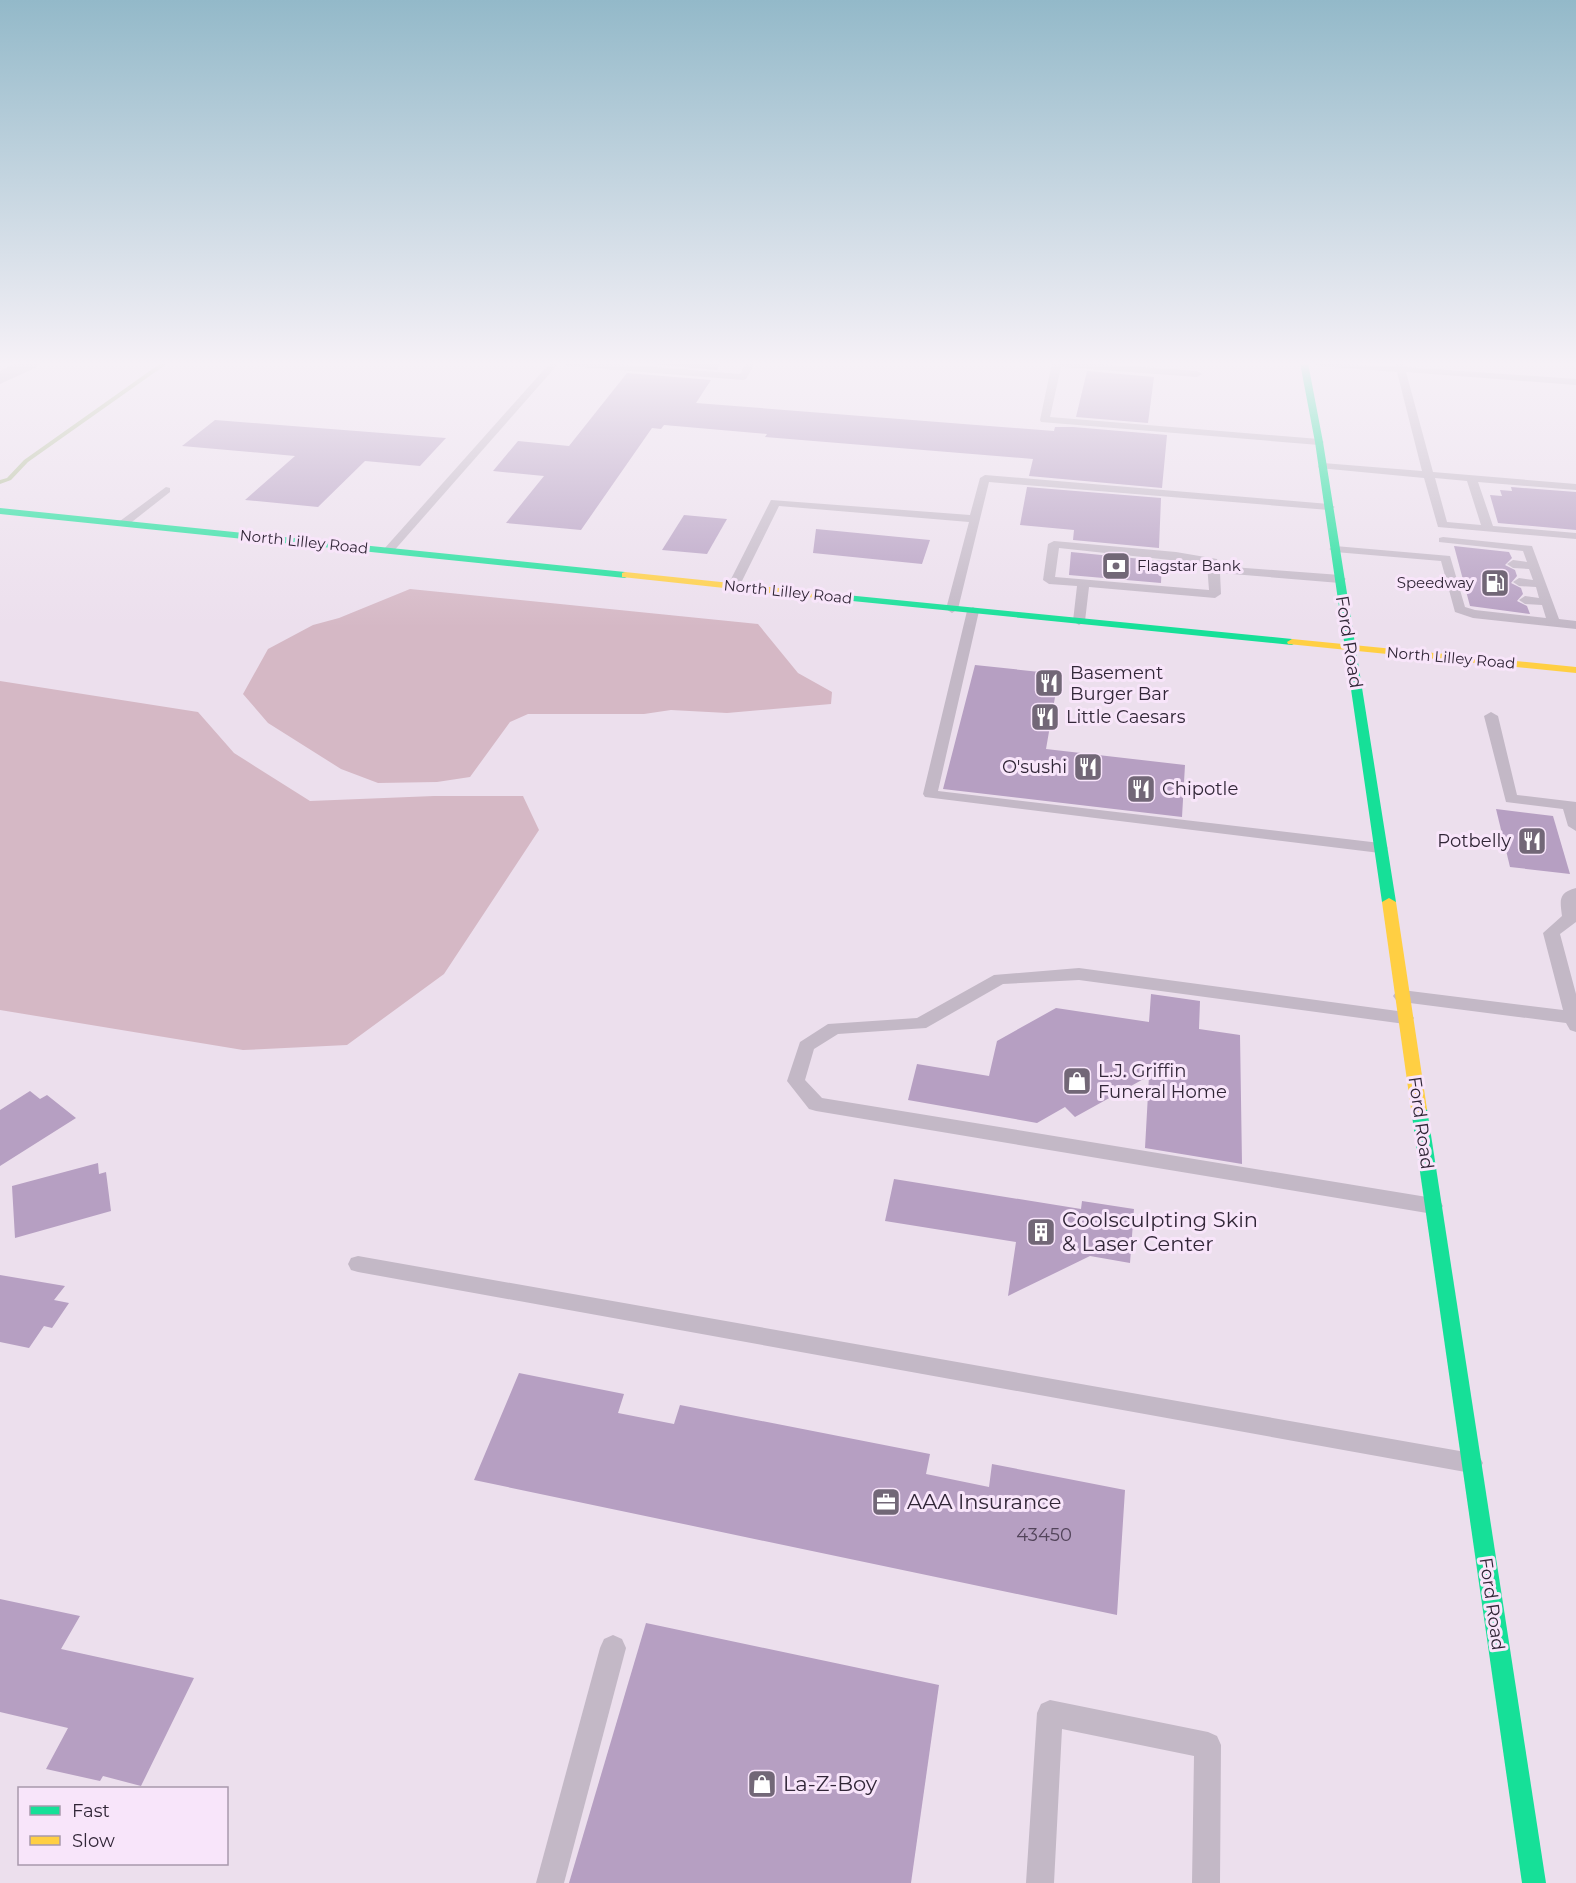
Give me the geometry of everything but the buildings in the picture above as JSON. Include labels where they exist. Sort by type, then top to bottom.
[{"type":"main road","name":"Ford Road","points":[[1320,451],[1534,1883]]},
{"type":"main road","name":"North Lilley Road","points":[[0,511],[733,587],[1576,670]]},
{"type":"lane","points":[[388,551],[477,451]]},
{"type":"lane","points":[[1422,451],[1442,525],[1443,540],[1451,558],[1461,594],[1458,609],[1473,614],[1576,625]]},
{"type":"lane","points":[[1323,466],[1576,487]]},
{"type":"lane","points":[[952,609],[985,478],[1329,507]]},
{"type":"lane","points":[[1472,478],[1488,529]]},
{"type":"lane","points":[[124,523],[166,490]]},
{"type":"lane","points":[[733,587],[775,502],[975,519]]},
{"type":"lane","points":[[1442,525],[1576,536]]},
{"type":"lane","points":[[1443,540],[1528,548],[1554,622]]},
{"type":"lane","points":[[1054,544],[1176,555],[1213,561],[1214,569],[1215,594],[1049,580],[1054,544]]},
{"type":"lane","points":[[1335,549],[1451,558]]},
{"type":"lane","points":[[1513,564],[1534,566]]},
{"type":"lane","points":[[1214,569],[1340,579]]},
{"type":"lane","points":[[1519,582],[1541,584]]},
{"type":"lane","points":[[1079,621],[1083,583]]},
{"type":"lane","points":[[1525,600],[1547,602]]},
{"type":"lane","points":[[973,611],[930,794],[1380,848]]},
{"type":"lane","points":[[1491,716],[1511,799],[1572,806],[1576,826]]},
{"type":"lane","points":[[1402,996],[1575,1021],[1551,933],[1573,918],[1568,897],[1576,893]]},
{"type":"lane","points":[[1405,1018],[1079,974],[1000,979],[920,1024],[834,1028],[806,1046],[796,1082],[816,1104],[1433,1206]]},
{"type":"lane","points":[[358,1264],[1472,1463]]},
{"type":"lane","points":[[550,1883],[613,1648]]},
{"type":"lane","points":[[1040,1883],[1050,1713],[1208,1745],[1206,1883]]},
{"type":"shaded area","points":[[410,589],[758,624],[798,673],[832,692],[831,704],[727,713],[671,710],[644,714],[528,714],[510,722],[470,777],[437,782],[378,783],[341,769],[268,723],[243,694],[268,649],[313,625],[339,618]]},
{"type":"shaded area","points":[[0,681],[198,712],[234,753],[310,801],[434,796],[523,796],[539,830],[444,974],[347,1045],[243,1050],[0,1010]]},
{"type":"waterway","points":[[0,482],[9,479],[26,461],[40,451]]},
{"type":"traffic: fast","points":[[1320,451],[1389,902]]},
{"type":"traffic: fast","points":[[0,511],[625,575]]},
{"type":"traffic: fast","points":[[826,596],[1292,642]]},
{"type":"traffic: fast","points":[[1419,1109],[1534,1883]]},
{"type":"traffic: slow","points":[[625,575],[826,596]]},
{"type":"traffic: slow","points":[[1292,642],[1576,670]]},
{"type":"traffic: slow","points":[[1389,902],[1419,1109]]},
{"type":"place","name":"Flagstar Bank","points":[[1116,566]]},
{"type":"place","name":"Speedway","points":[[1495,583]]},
{"type":"place","name":"Basement Burger Bar","points":[[1049,683]]},
{"type":"place","name":"Little Caesars","points":[[1045,717]]},
{"type":"place","name":"O'sushi","points":[[1088,767]]},
{"type":"place","name":"Chipotle","points":[[1141,789]]},
{"type":"place","name":"Potbelly","points":[[1532,841]]},
{"type":"place","name":"L.J. Griffin Funeral Home","points":[[1077,1081]]},
{"type":"place","name":"Coolsculpting Skin & Laser Center","points":[[1041,1232]]},
{"type":"place","name":"AAA Insurance","points":[[886,1502]]},
{"type":"place","name":"La-Z-Boy","points":[[762,1784]]}]
